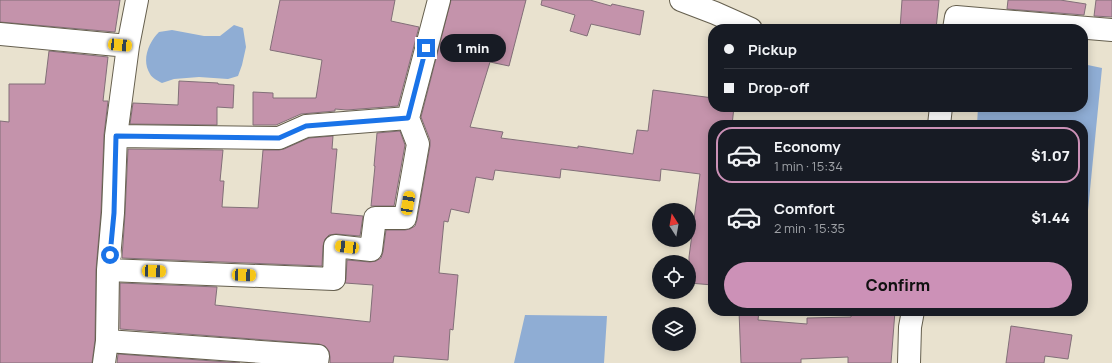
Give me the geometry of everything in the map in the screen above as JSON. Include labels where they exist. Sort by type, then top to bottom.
[{"type":"street","points":[[104,363],[108,270],[114,213],[116,136],[128,46],[137,0]]},
{"type":"street","points":[[108,270],[334,279],[335,246],[371,250],[375,218],[405,218],[418,144],[408,118],[439,0]]},
{"type":"street","points":[[681,0],[740,24]]},
{"type":"street","points":[[955,24],[956,17],[1040,24]]},
{"type":"street","points":[[1088,28],[1112,30]]},
{"type":"street","points":[[0,34],[128,46]]},
{"type":"street","points":[[116,136],[279,138],[306,126],[408,118]]},
{"type":"street","points":[[909,363],[910,327],[912,316]]},
{"type":"street","points":[[106,341],[318,356],[317,363]]},
{"type":"water","points":[[234,25],[243,28],[246,47],[238,76],[228,79],[199,77],[174,79],[162,83],[154,78],[147,69],[147,52],[155,36],[159,32],[172,30],[204,36],[220,36]]},
{"type":"water","points":[[1088,65],[1102,68],[1088,210],[1088,120],[977,120],[978,112],[1088,112]]},
{"type":"water","points":[[525,315],[607,316],[604,363],[514,363]]},
{"type":"building","points":[[0,0],[120,0],[115,32],[0,22]]},
{"type":"building","points":[[280,0],[395,0],[391,21],[419,27],[398,106],[347,110],[335,109],[335,111],[301,114],[276,125],[253,125],[253,92],[273,93],[273,98],[316,98],[322,60],[270,50]]},
{"type":"building","points":[[451,0],[526,0],[509,66],[490,62],[470,127],[503,132],[501,138],[578,148],[578,146],[633,154],[637,130],[648,131],[653,90],[708,97],[708,112],[733,112],[733,120],[708,120],[708,285],[696,284],[696,255],[689,255],[690,247],[696,247],[696,204],[700,174],[661,169],[660,181],[561,169],[560,178],[495,170],[493,180],[476,177],[469,213],[451,209],[448,222],[444,221],[439,273],[458,275],[453,330],[450,329],[448,360],[394,356],[393,363],[330,363],[329,351],[325,346],[319,344],[120,329],[120,283],[217,287],[215,305],[370,322],[373,285],[345,283],[347,260],[370,262],[376,261],[381,258],[383,252],[386,230],[405,230],[415,226],[430,140],[421,117]]},
{"type":"building","points":[[542,0],[590,0],[611,6],[612,4],[644,11],[640,35],[591,24],[587,36],[570,31],[575,15],[541,5]]},
{"type":"building","points":[[902,0],[939,0],[937,24],[900,24]]},
{"type":"building","points":[[1008,0],[1060,0],[1086,4],[1084,15],[1007,9]]},
{"type":"building","points":[[1096,0],[1112,0],[1112,17],[1094,16]]},
{"type":"building","points":[[49,51],[108,57],[103,101],[108,101],[104,135],[101,212],[96,270],[95,340],[92,363],[0,363],[0,121],[9,122],[9,84],[45,84]]},
{"type":"building","points":[[179,81],[234,85],[233,108],[217,107],[217,125],[130,124],[133,103],[178,105]]},
{"type":"building","points":[[400,131],[405,145],[394,206],[371,206],[377,133]]},
{"type":"building","points":[[333,136],[332,149],[337,149],[331,213],[363,216],[360,236],[336,234],[329,235],[325,239],[323,246],[322,266],[122,258],[128,149],[223,150],[220,181],[224,181],[222,207],[258,208],[263,150],[284,149],[309,138]]},
{"type":"building","points":[[739,316],[758,316],[758,320],[807,324],[807,318],[895,316],[891,363],[848,363],[848,357],[801,359],[801,363],[741,363]]},
{"type":"building","points":[[1011,326],[1072,335],[1068,359],[1045,356],[1044,363],[1006,363]]},
{"type":"building","points":[[118,354],[240,363],[117,363]]},
{"type":"route","points":[[110,255],[114,213],[116,136],[279,138],[306,126],[408,118],[426,48]]}]
